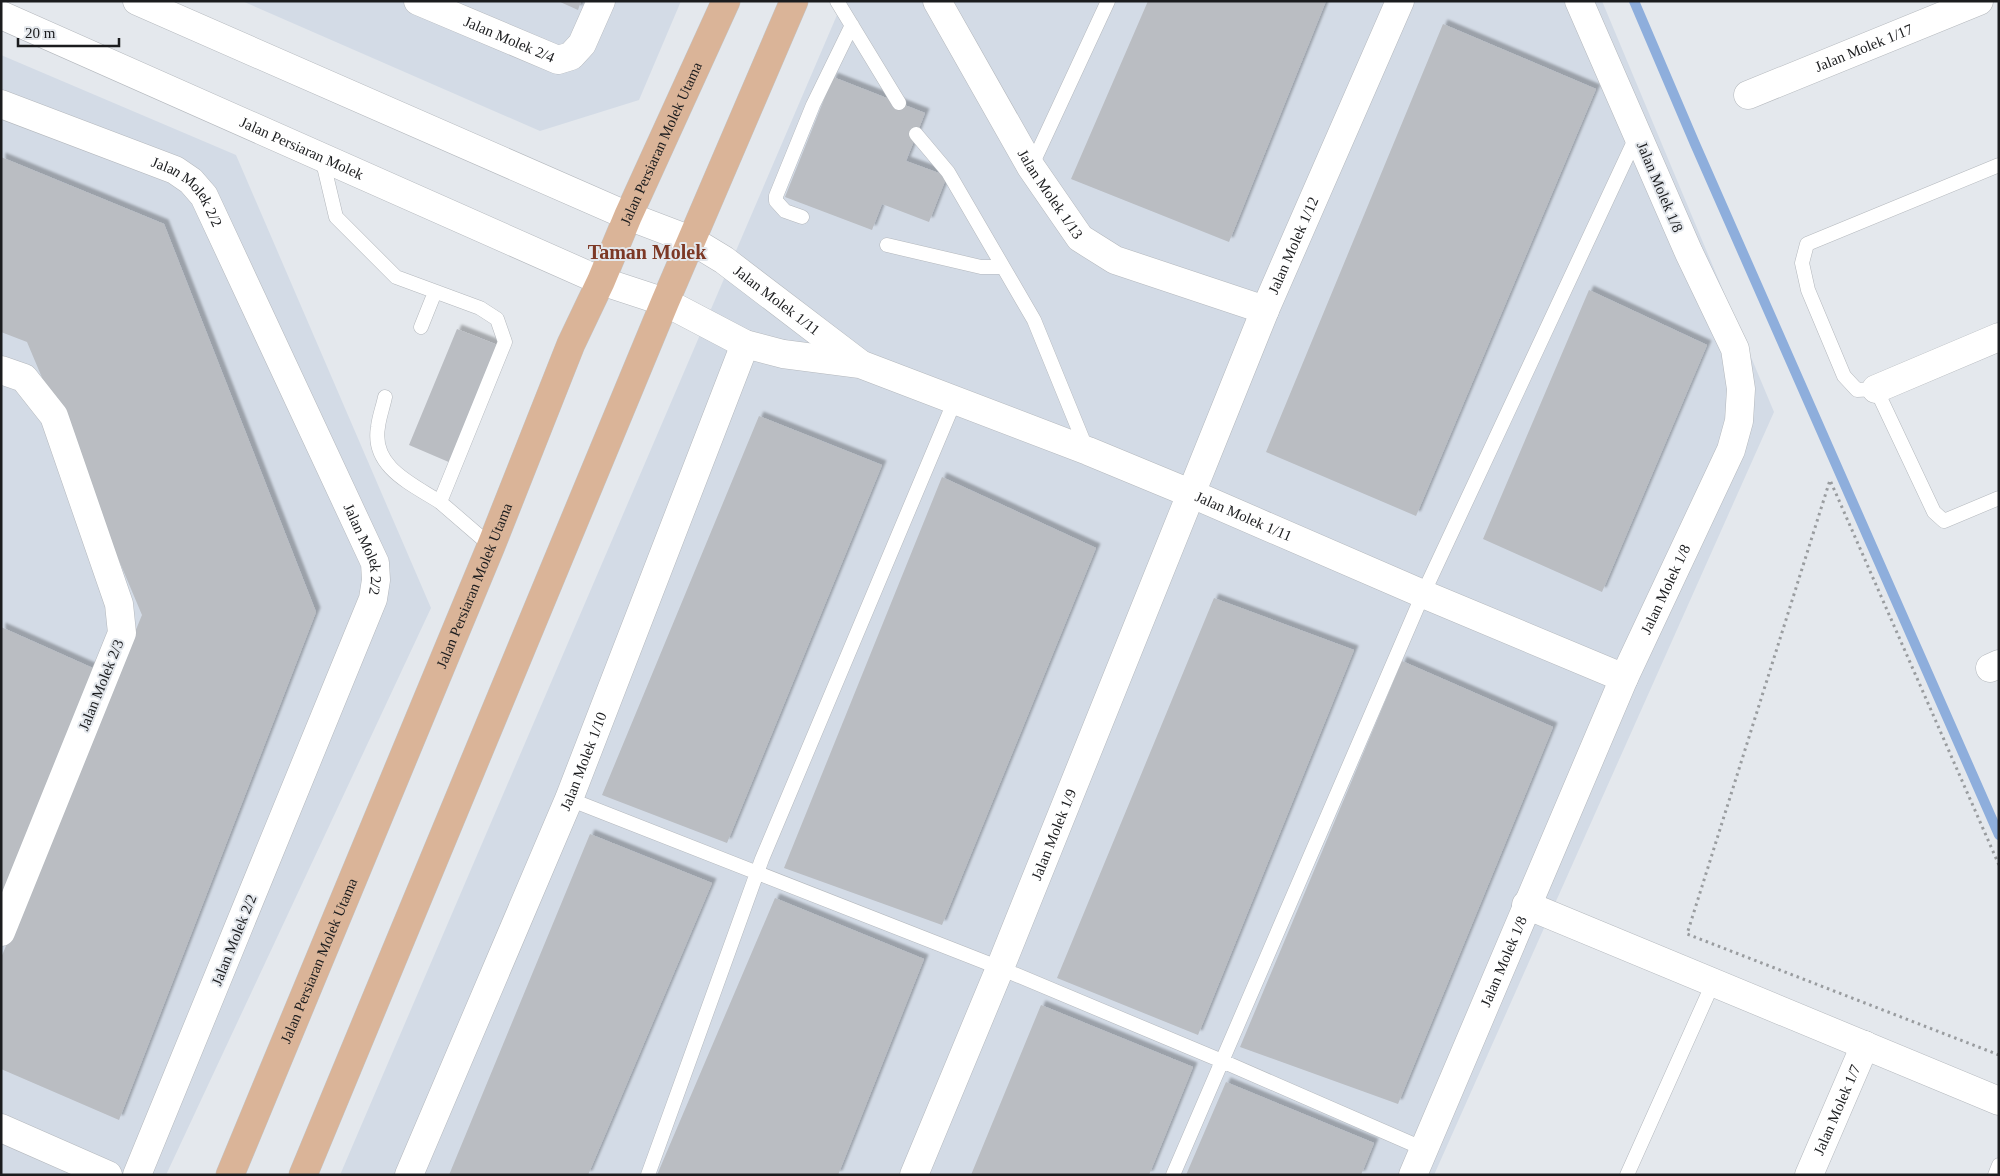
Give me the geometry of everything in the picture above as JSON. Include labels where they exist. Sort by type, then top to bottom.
[{"type":"main road","name":"Jalan Persiaran Molek Utama","points":[[230,1175],[492,546],[571,344],[726,1]]},
{"type":"main road","points":[[306,1172],[665,302],[794,1]]},
{"type":"street","points":[[137,1],[628,216]]},
{"type":"street","name":"Jalan Molek 2/4","points":[[418,1],[558,60],[571,56],[582,44],[601,1]]},
{"type":"street","name":"Jalan Molek 1/13","points":[[937,1],[1031,167],[1080,238],[1115,260],[1265,310]]},
{"type":"street","name":"Jalan Molek 1/12","points":[[1192,494],[1265,310],[1400,1]]},
{"type":"street","name":"Jalan Molek 1/8","points":[[1413,1175],[1624,678],[1731,450],[1739,421],[1742,390],[1736,349],[1689,254],[1579,1]]},
{"type":"street","name":"Jalan Molek 1/17","points":[[1748,95],[1979,1]]},
{"type":"street","name":"Jalan Persiaran Molek","points":[[1,16],[601,281],[665,302]]},
{"type":"street","name":"Jalan Molek 2/2","points":[[1,104],[175,170],[191,180],[204,196],[375,563],[376,580],[373,599],[137,1175]]},
{"type":"street","name":"Jalan Molek 1/11","points":[[628,216],[691,240],[724,260],[860,364]]},
{"type":"street","name":"Jalan Molek 1/11","points":[[665,302],[745,344],[783,354],[860,364],[1088,451],[1624,678]]},
{"type":"street","points":[[1876,388],[1999,337]]},
{"type":"street","name":"Jalan Molek 1/10","points":[[408,1175],[570,799],[745,344]]},
{"type":"street","name":"Jalan Molek 2/3","points":[[1,370],[24,378],[54,416],[119,604],[122,632],[1,932]]},
{"type":"street","name":"Jalan Molek 1/9","points":[[914,1175],[1192,494]]},
{"type":"street","points":[[1526,905],[1999,1101]]},
{"type":"street","name":"Jalan Molek 1/7","points":[[1809,1175],[1865,1045]]},
{"type":"street","points":[[1,1128],[108,1175]]},
{"type":"lane","points":[[837,1],[899,103]]},
{"type":"lane","points":[[1031,167],[1108,1]]},
{"type":"lane","points":[[802,217],[785,211],[776,201],[776,196],[813,105],[852,25]]},
{"type":"lane","points":[[916,134],[948,172],[1034,320],[1088,451]]},
{"type":"lane","points":[[1172,1175],[1423,594],[1637,134]]},
{"type":"lane","points":[[322,158],[336,217],[396,277],[480,308],[498,319],[505,342],[440,502]]},
{"type":"lane","points":[[1999,165],[1807,244],[1802,263],[1808,290],[1844,376],[1857,390],[1876,388],[1934,512],[1944,521],[1999,498]]},
{"type":"lane","points":[[887,245],[981,267],[1003,267]]},
{"type":"lane","points":[[421,327],[435,292]]},
{"type":"lane","points":[[385,397],[377,428],[379,451],[384,461],[395,472],[440,502],[492,546]]},
{"type":"lane","points":[[648,1175],[758,872],[955,400]]},
{"type":"lane","points":[[570,799],[1000,968],[1222,1061],[1424,1149]]},
{"type":"lane","points":[[1627,1175],[1713,983]]},
{"type":"lane","points":[[1994,1175],[1999,1165]]},
{"type":"path","points":[[1999,865],[1830,480],[1687,934],[1999,1055]]},
{"type":"shaded area","points":[[242,1],[681,1],[639,100],[540,131]]},
{"type":"shaded area","points":[[843,1],[1602,1],[1774,412],[1434,1175],[340,1175]]},
{"type":"shaded area","points":[[1,55],[236,155],[431,608],[166,1175],[1,1175]]},
{"type":"building","points":[[558,1],[581,1],[578,10]]},
{"type":"building","points":[[1148,1],[1326,1],[1229,242],[1071,179]]},
{"type":"building","points":[[1443,24],[1596,89],[1416,516],[1266,452]]},
{"type":"building","points":[[833,77],[925,113],[906,161],[947,176],[929,222],[882,204],[872,230],[785,197]]},
{"type":"building","points":[[1,157],[164,224],[316,612],[119,1120],[1,1069],[1,958],[142,615],[27,342],[1,332]]},
{"type":"building","points":[[1589,290],[1707,345],[1602,592],[1483,539]]},
{"type":"building","points":[[457,329],[500,346],[451,463],[409,445]]},
{"type":"building","points":[[759,416],[882,465],[727,843],[602,795]]},
{"type":"building","points":[[942,477],[1096,548],[942,925],[784,868]]},
{"type":"building","points":[[1214,598],[1354,650],[1198,1035],[1057,978]]},
{"type":"building","points":[[1,627],[95,669],[1,896]]},
{"type":"building","points":[[1402,661],[1553,727],[1398,1104],[1240,1047]]},
{"type":"building","points":[[590,834],[712,883],[588,1175],[449,1175]]},
{"type":"building","points":[[775,898],[924,959],[838,1175],[657,1175]]},
{"type":"building","points":[[1041,1005],[1193,1067],[1149,1175],[971,1175]]},
{"type":"building","points":[[1226,1082],[1374,1143],[1361,1175],[1186,1175]]},
{"type":"waterway","points":[[1634,1],[1999,835]]},
{"type":"district","name":"Taman Molek","points":[[647,252]]}]
